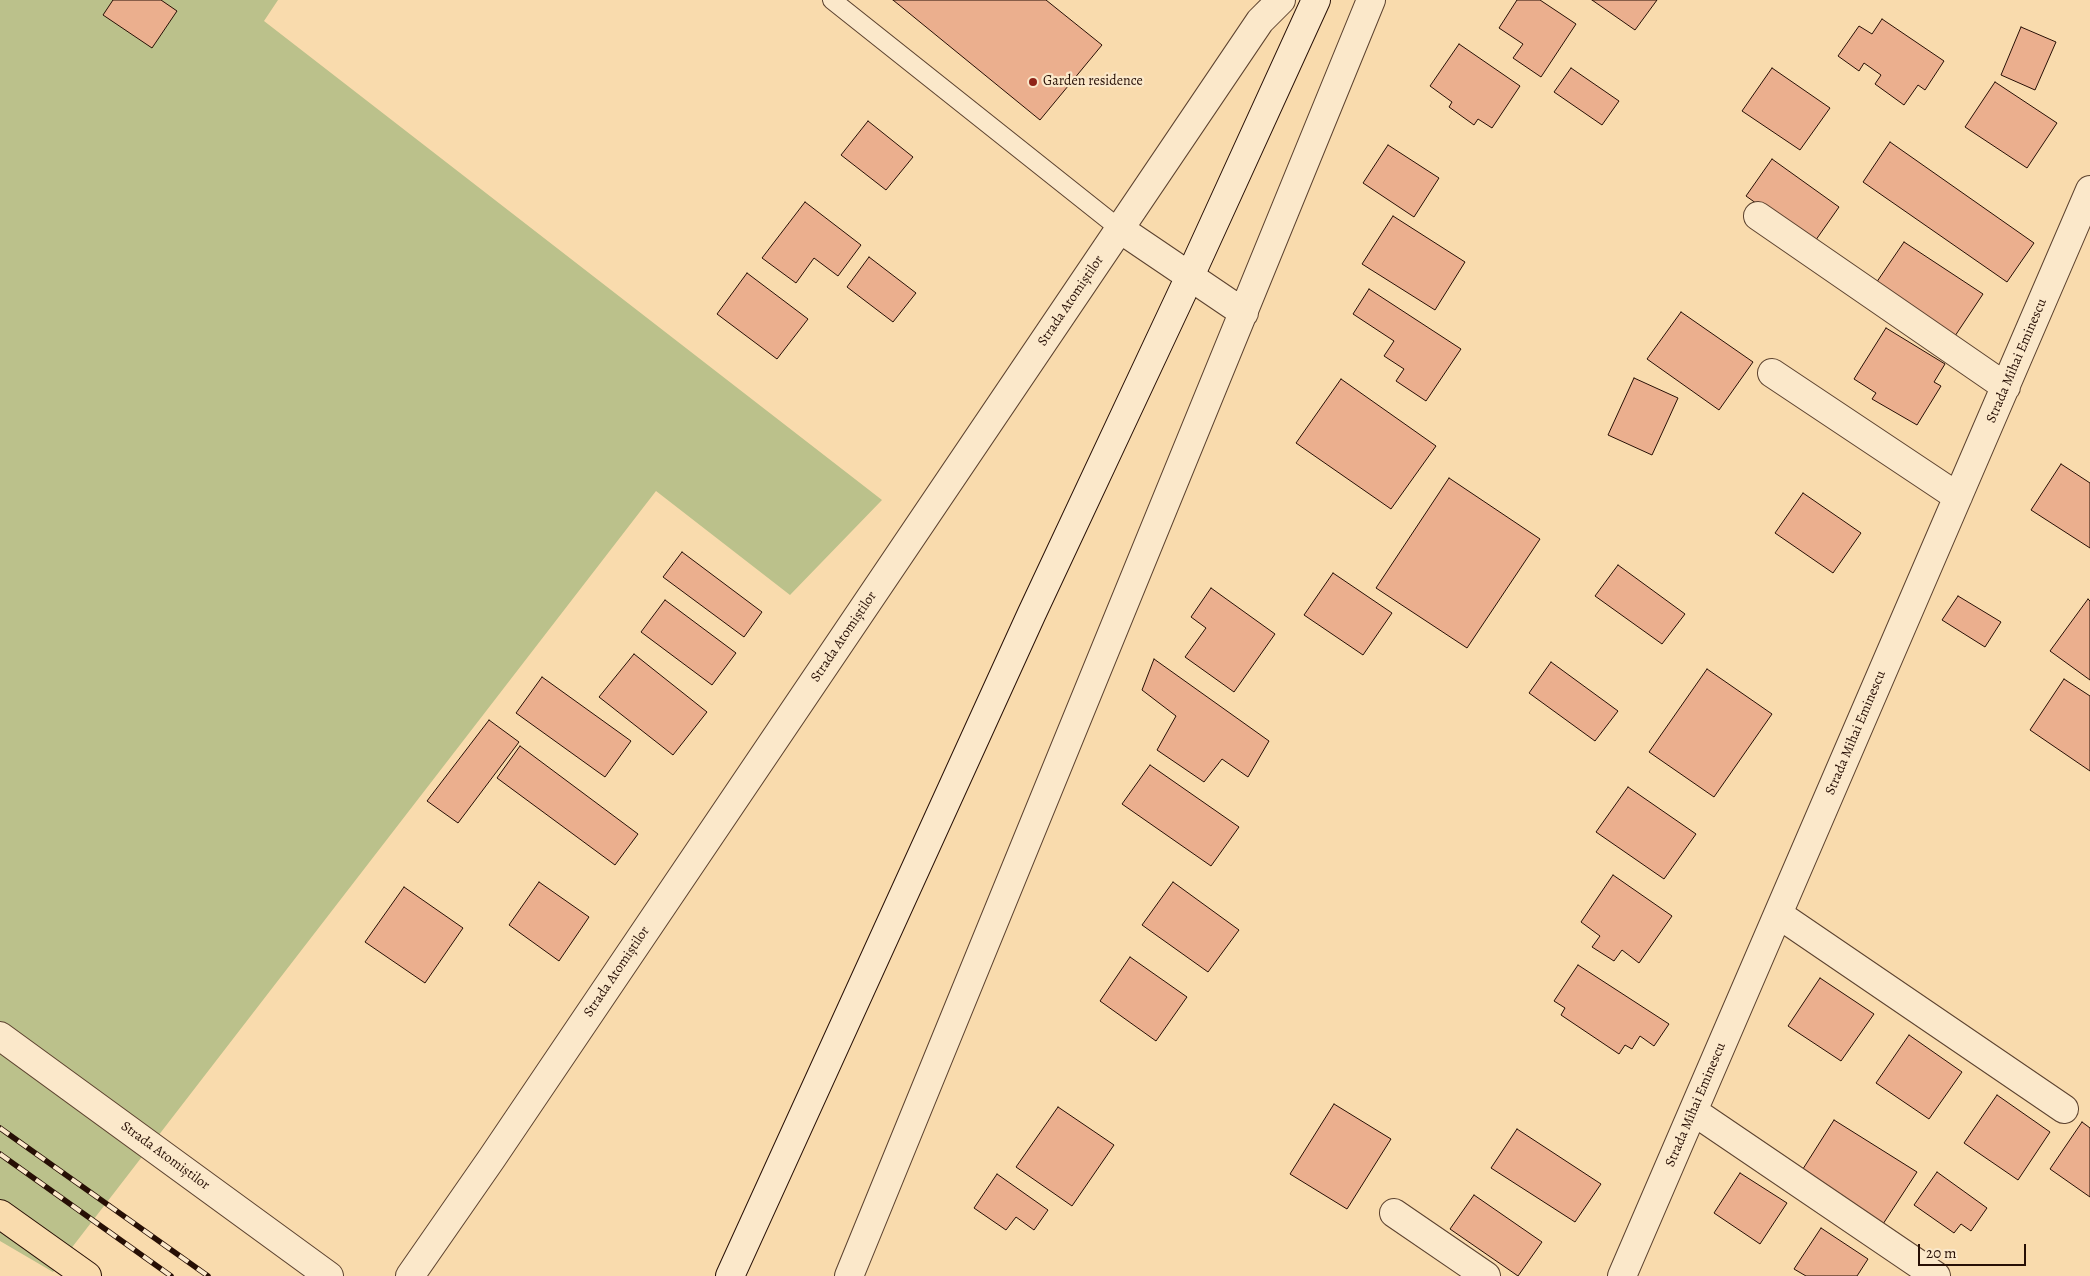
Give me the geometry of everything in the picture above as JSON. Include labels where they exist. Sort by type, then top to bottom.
[{"type":"main road","points":[[0,1214],[87,1276]]},
{"type":"street","name":"Strada Atomiștilor","points":[[410,1276],[492,1158],[1260,21],[1281,0]]},
{"type":"street","points":[[730,1276],[1032,613],[1190,276],[1316,0]]},
{"type":"street","points":[[849,1276],[1371,0]]},
{"type":"street","name":"Strada Mihai Eminescu","points":[[1622,1276],[2090,190]]},
{"type":"street","points":[[1758,216],[2006,387]]},
{"type":"street","points":[[1120,229],[1244,313]]},
{"type":"street","points":[[1772,373],[1958,497]]},
{"type":"street","points":[[1778,914],[2064,1109]]},
{"type":"street","name":"Strada Atomiștilor","points":[[0,1036],[329,1276]]},
{"type":"street","points":[[1693,1111],[1936,1276]]},
{"type":"street","points":[[1394,1213],[1486,1276]]},
{"type":"lane","points":[[832,0],[1120,229]]},
{"type":"green space","points":[[0,0],[278,0],[264,21],[882,500],[790,595],[656,491],[53,1272],[0,1241]]},
{"type":"building","points":[[113,0],[161,0],[177,11],[152,48],[103,15]]},
{"type":"building","name":"Garden residence","points":[[893,0],[1046,0],[1102,45],[1040,120]]},
{"type":"building","points":[[1517,0],[1540,0],[1576,24],[1541,77],[1513,58],[1523,44],[1499,28]]},
{"type":"building","points":[[1592,0],[1657,0],[1635,30]]},
{"type":"building","points":[[1882,19],[1944,61],[1925,90],[1918,85],[1904,105],[1875,84],[1881,75],[1864,63],[1859,71],[1838,56],[1859,26],[1872,34]]},
{"type":"building","points":[[2021,27],[2056,42],[2035,90],[2001,75]]},
{"type":"building","points":[[1459,44],[1520,86],[1492,128],[1478,119],[1474,125],[1449,107],[1452,102],[1430,86]]},
{"type":"building","points":[[1571,68],[1619,101],[1602,125],[1554,92]]},
{"type":"building","points":[[1772,68],[1830,108],[1800,150],[1742,111]]},
{"type":"building","points":[[1995,82],[2057,123],[2027,168],[1965,127]]},
{"type":"building","points":[[868,121],[913,157],[886,190],[841,155]]},
{"type":"building","points":[[1890,142],[2034,243],[2007,282],[1863,182]]},
{"type":"building","points":[[1388,145],[1439,178],[1414,217],[1363,183]]},
{"type":"building","points":[[1772,159],[1839,207],[1813,244],[1746,196]]},
{"type":"building","points":[[805,202],[861,245],[838,276],[814,258],[796,283],[762,258]]},
{"type":"building","points":[[1393,216],[1465,262],[1435,310],[1362,264]]},
{"type":"building","points":[[1904,242],[1983,294],[1953,339],[1874,286]]},
{"type":"building","points":[[869,257],[916,293],[893,322],[847,287]]},
{"type":"building","points":[[747,273],[808,319],[777,359],[717,314]]},
{"type":"building","points":[[1369,289],[1461,349],[1426,401],[1396,381],[1404,369],[1384,356],[1394,341],[1353,314]]},
{"type":"building","points":[[1681,312],[1753,362],[1719,410],[1647,359]]},
{"type":"building","points":[[1886,328],[1945,364],[1934,382],[1941,386],[1917,425],[1872,399],[1876,393],[1854,379]]},
{"type":"building","points":[[1634,378],[1678,398],[1652,455],[1608,435]]},
{"type":"building","points":[[1341,379],[1436,446],[1391,509],[1296,443]]},
{"type":"building","points":[[2061,464],[2090,483],[2090,548],[2031,510]]},
{"type":"building","points":[[1449,478],[1540,539],[1467,648],[1376,588]]},
{"type":"building","points":[[1803,493],[1861,533],[1833,573],[1775,533]]},
{"type":"building","points":[[682,552],[762,612],[744,637],[663,577]]},
{"type":"building","points":[[1618,565],[1685,614],[1662,644],[1595,596]]},
{"type":"building","points":[[1333,573],[1392,613],[1363,655],[1304,615]]},
{"type":"building","points":[[1211,588],[1275,634],[1234,692],[1185,657],[1206,628],[1191,617]]},
{"type":"building","points":[[1958,596],[2001,622],[1985,647],[1942,620]]},
{"type":"building","points":[[2088,599],[2090,601],[2090,680],[2050,651]]},
{"type":"building","points":[[665,600],[736,653],[712,685],[641,632]]},
{"type":"building","points":[[634,654],[707,712],[673,755],[599,697]]},
{"type":"building","points":[[1154,659],[1269,741],[1248,777],[1222,759],[1204,782],[1157,750],[1176,716],[1142,690]]},
{"type":"building","points":[[1551,662],[1618,711],[1595,741],[1529,693]]},
{"type":"building","points":[[1707,669],[1772,714],[1714,797],[1649,752]]},
{"type":"building","points":[[542,677],[631,741],[605,777],[516,713]]},
{"type":"building","points":[[2064,679],[2090,696],[2090,771],[2030,730]]},
{"type":"building","points":[[489,720],[519,742],[458,823],[427,801]]},
{"type":"building","points":[[520,746],[638,834],[615,865],[497,778]]},
{"type":"building","points":[[1150,765],[1239,827],[1211,866],[1122,804]]},
{"type":"building","points":[[1628,787],[1696,834],[1664,879],[1596,832]]},
{"type":"building","points":[[1613,875],[1672,916],[1639,963],[1622,950],[1614,961],[1592,947],[1600,936],[1581,922]]},
{"type":"building","points":[[539,882],[589,917],[559,961],[509,925]]},
{"type":"building","points":[[1173,882],[1239,930],[1208,972],[1142,925]]},
{"type":"building","points":[[404,887],[463,928],[425,983],[365,942]]},
{"type":"building","points":[[1130,957],[1187,997],[1156,1041],[1100,1001]]},
{"type":"building","points":[[1578,965],[1669,1024],[1654,1046],[1640,1036],[1632,1049],[1625,1045],[1619,1054],[1561,1015],[1565,1008],[1554,1001]]},
{"type":"building","points":[[1820,978],[1874,1014],[1841,1061],[1788,1026]]},
{"type":"building","points":[[1909,1035],[1962,1072],[1929,1119],[1876,1083]]},
{"type":"building","points":[[1997,1095],[2050,1132],[2018,1180],[1964,1143]]},
{"type":"building","points":[[1334,1104],[1391,1139],[1347,1209],[1290,1174]]},
{"type":"building","points":[[1058,1107],[1114,1145],[1072,1206],[1016,1167]]},
{"type":"building","points":[[1834,1120],[1917,1172],[1883,1224],[1801,1172]]},
{"type":"building","points":[[2082,1122],[2090,1128],[2090,1197],[2050,1169]]},
{"type":"building","points":[[1517,1129],[1601,1184],[1575,1222],[1491,1168]]},
{"type":"building","points":[[1937,1172],[1987,1208],[1971,1231],[1961,1224],[1954,1233],[1914,1205]]},
{"type":"building","points":[[1740,1173],[1787,1203],[1760,1244],[1714,1213]]},
{"type":"building","points":[[997,1174],[1048,1210],[1034,1230],[1016,1217],[1006,1230],[974,1208]]},
{"type":"building","points":[[1474,1195],[1542,1242],[1518,1276],[1450,1229]]},
{"type":"building","points":[[1821,1228],[1868,1259],[1857,1276],[1806,1276],[1794,1269]]},
{"type":"railway","points":[[0,1128],[208,1276]]},
{"type":"railway","points":[[0,1154],[171,1276]]},
{"type":"place","name":"Garden residence","points":[[1033,82]]}]
